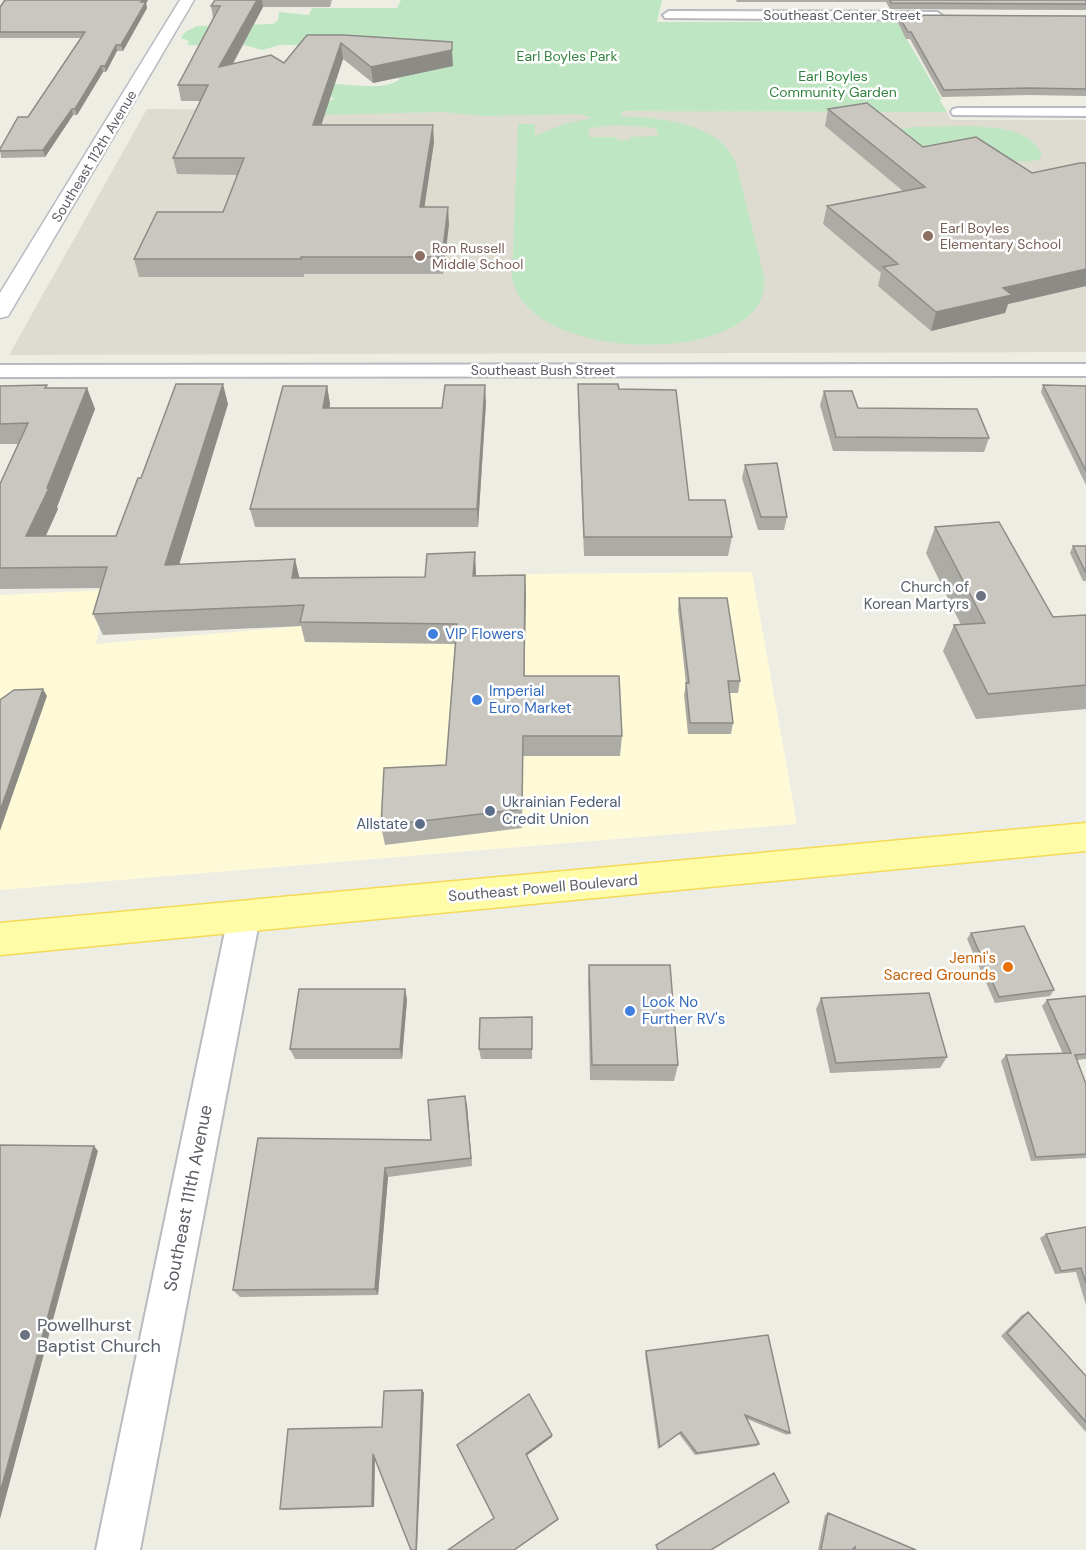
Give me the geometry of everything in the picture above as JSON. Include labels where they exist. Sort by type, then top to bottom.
[{"type":"main road","name":"Southeast Powell Boulevard","points":[[0,939],[1086,837]]},
{"type":"street","name":"Southeast 112th Avenue","points":[[0,312],[187,0]]},
{"type":"street","name":"Southeast Center Street","points":[[669,15],[946,16]]},
{"type":"street","points":[[958,112],[1086,112]]},
{"type":"street","name":"Southeast Bush Street","points":[[0,371],[1086,370]]},
{"type":"street","name":"Southeast 111th Avenue","points":[[118,1550],[244,917]]},
{"type":"shaded area","name":"Ron Russell Middle School","points":[[147,109],[947,112],[951,120],[1086,120],[1086,352],[9,355]]},
{"type":"shaded area","points":[[752,572],[797,824],[0,890],[0,595],[107,590],[96,644],[302,626],[312,582],[527,574]]},
{"type":"green space","points":[[401,0],[662,0],[657,22],[897,22],[947,112],[622,111],[621,116],[653,118],[687,125],[717,139],[728,149],[736,163],[764,276],[757,306],[732,327],[694,340],[648,345],[601,341],[559,328],[527,307],[512,277],[518,124],[535,124],[535,136],[564,124],[592,118],[580,114],[486,116],[441,112],[320,115],[329,101],[334,99],[327,92],[331,84],[375,86],[399,80],[399,73],[414,46],[280,45],[262,50],[244,45],[187,45],[189,41],[181,38],[185,32],[197,26],[273,24],[278,20],[279,12],[309,15],[312,8],[397,8]],"holes":[[[618,125],[656,128],[658,136],[630,137],[630,140],[617,140],[617,137],[589,137],[588,128]]]},
{"type":"green space","points":[[974,126],[1013,131],[1029,139],[1042,154],[1039,160],[1024,162],[915,149],[899,130],[912,127]]},
{"type":"building","points":[[5,0],[143,0],[141,2],[146,2],[121,45],[116,45],[105,66],[101,66],[75,109],[72,109],[43,150],[0,151],[0,149],[18,117],[28,117],[85,32],[0,32],[0,7]]},
{"type":"building","points":[[215,0],[257,0],[219,67],[271,55],[284,63],[307,35],[452,42],[452,50],[371,67],[341,43],[313,125],[433,125],[420,207],[448,207],[442,257],[134,259],[157,212],[223,212],[244,158],[173,158],[208,85],[178,85],[220,6],[211,6]]},
{"type":"building","points":[[890,0],[1086,0],[1086,4],[891,3]]},
{"type":"building","points":[[898,15],[1086,16],[1086,89],[944,90],[911,32],[908,32]]},
{"type":"building","points":[[867,103],[923,147],[976,137],[1032,173],[1086,163],[1086,269],[1003,288],[1012,295],[936,312],[883,267],[898,264],[827,206],[925,187],[828,109]]},
{"type":"building","points":[[176,384],[223,384],[165,565],[295,559],[292,578],[425,577],[427,554],[475,552],[473,576],[525,575],[524,676],[619,676],[622,736],[523,736],[522,809],[381,826],[384,768],[446,765],[457,624],[300,622],[304,605],[93,614],[107,567],[0,568],[0,484],[28,423],[0,424],[0,386],[47,385],[45,388],[87,388],[47,488],[49,488],[26,536],[116,536],[138,478],[141,478]]},
{"type":"building","points":[[578,384],[618,384],[619,389],[676,390],[689,500],[725,500],[732,537],[584,537]]},
{"type":"building","points":[[445,385],[485,385],[477,509],[250,509],[283,386],[327,386],[323,408],[442,408]]},
{"type":"building","points":[[1043,385],[1086,386],[1086,471]]},
{"type":"building","points":[[824,391],[852,391],[858,408],[977,409],[989,438],[836,437]]},
{"type":"building","points":[[777,463],[787,517],[761,517],[745,465]]},
{"type":"building","name":"Church of Korean Martyrs","points":[[999,522],[1053,617],[1086,615],[1086,685],[988,694],[954,625],[985,623],[935,527]]},
{"type":"building","points":[[1073,546],[1086,546],[1086,573]]},
{"type":"building","points":[[679,598],[727,598],[740,681],[728,681],[733,723],[690,723],[686,683],[689,683]]},
{"type":"building","points":[[43,689],[0,811],[0,700],[14,690]]},
{"type":"building","name":"Jenni's Sacred Grounds","points":[[1024,926],[1054,990],[999,997],[971,933]]},
{"type":"building","points":[[589,965],[670,965],[678,1065],[592,1065]]},
{"type":"building","points":[[299,989],[405,989],[400,1049],[290,1049]]},
{"type":"building","points":[[929,993],[947,1057],[836,1063],[821,998]]},
{"type":"building","points":[[1086,996],[1086,1054],[1075,1055],[1086,1084],[1086,1154],[1036,1157],[1006,1055],[1071,1053],[1047,1000]]},
{"type":"building","points":[[532,1017],[532,1049],[479,1049],[480,1018]]},
{"type":"building","points":[[465,1096],[471,1158],[385,1168],[375,1289],[233,1290],[258,1138],[431,1140],[428,1100]]},
{"type":"building","name":"Powellhurst Baptist Church","points":[[0,1145],[94,1146],[0,1493]]},
{"type":"building","points":[[1086,1227],[1086,1283],[1081,1268],[1061,1271],[1046,1234]]},
{"type":"building","points":[[1028,1312],[1086,1376],[1086,1422],[1007,1333]]},
{"type":"building","points":[[768,1335],[790,1433],[745,1415],[759,1444],[697,1453],[681,1432],[660,1447],[646,1351]]},
{"type":"building","points":[[422,1390],[416,1550],[411,1550],[373,1454],[372,1506],[280,1509],[288,1429],[382,1427],[384,1391]]},
{"type":"building","points":[[529,1394],[552,1435],[526,1454],[558,1519],[514,1550],[448,1550],[494,1518],[457,1445]]},
{"type":"building","points":[[774,1473],[789,1502],[711,1550],[658,1550],[656,1545]]},
{"type":"building","points":[[828,1513],[916,1550],[855,1550],[855,1547],[852,1550],[821,1550]]},
{"type":"place","name":"Earl Boyles Elementary School","points":[[928,236]]},
{"type":"place","name":"Ron Russell Middle School","points":[[420,256]]},
{"type":"place","name":"Church of Korean Martyrs","points":[[981,596]]},
{"type":"place","name":"VIP Flowers","points":[[433,634]]},
{"type":"place","name":"Imperial Euro Market","points":[[477,700]]},
{"type":"place","name":"Ukrainian Federal Credit Union","points":[[490,811]]},
{"type":"place","name":"Allstate","points":[[420,824]]},
{"type":"place","name":"Jenni's Sacred Grounds","points":[[1008,967]]},
{"type":"place","name":"Look No Further RV's","points":[[630,1011]]},
{"type":"place","name":"Powellhurst Baptist Church","points":[[25,1335]]},
{"type":"park label","name":"Earl Boyles Park","points":[[567,56]]},
{"type":"park label","name":"Earl Boyles Community Garden","points":[[833,84]]}]
